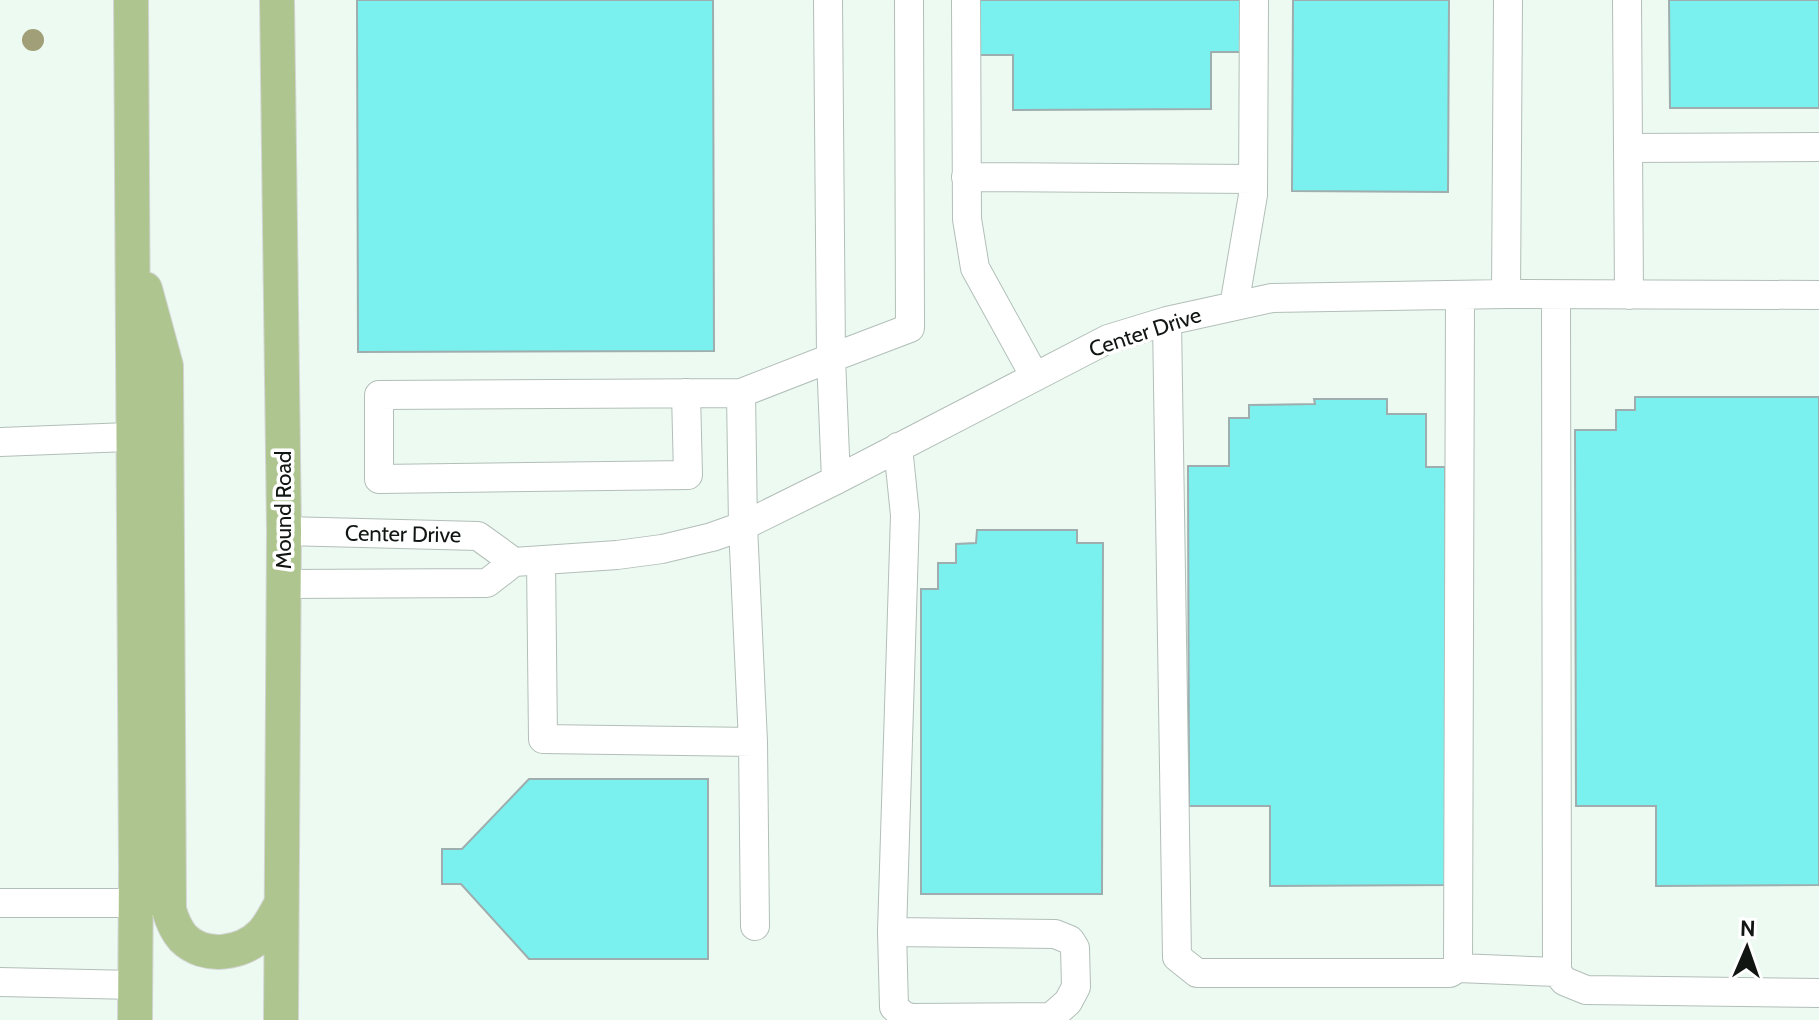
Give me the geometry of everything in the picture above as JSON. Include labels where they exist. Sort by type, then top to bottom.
[{"type":"main road","points":[[131,0],[132,242],[150,437],[152,903],[135,985],[135,1020]]},
{"type":"main road","name":"Mound Road","points":[[277,0],[284,531],[281,1020]]},
{"type":"main road","points":[[152,903],[184,939],[208,950],[223,952],[250,944],[262,934],[280,906]]},
{"type":"street","points":[[828,0],[831,358],[836,480]]},
{"type":"street","points":[[686,393],[688,475],[379,479],[379,395],[686,393],[741,393],[910,328],[909,0]]},
{"type":"street","points":[[966,0],[967,219],[975,268],[1034,375]]},
{"type":"street","points":[[1234,306],[1253,195],[1254,0]]},
{"type":"street","points":[[1506,294],[1508,0]]},
{"type":"street","points":[[1627,0],[1629,295]]},
{"type":"street","points":[[1628,148],[1819,147]]},
{"type":"street","points":[[966,177],[1253,179]]},
{"type":"street","name":"Center Drive","points":[[283,584],[487,583],[528,561],[662,549],[712,537],[743,526],[836,480],[1108,339],[1167,321],[1272,298],[1506,294],[1819,295]]},
{"type":"street","points":[[1458,968],[1460,295]]},
{"type":"street","points":[[1556,295],[1557,972],[1564,981],[1586,990],[1819,993]]},
{"type":"street","points":[[1167,321],[1177,957],[1197,973],[1450,973],[1458,968],[1557,972]]},
{"type":"street","points":[[741,393],[743,526],[753,742],[755,926]]},
{"type":"street","points":[[0,442],[150,437]]},
{"type":"street","points":[[892,932],[1055,934],[1070,940],[1075,948],[1076,987],[1068,1002],[1051,1017],[911,1018],[894,1007],[892,932],[905,515],[898,447]]},
{"type":"street","name":"Center Drive","points":[[284,531],[478,536],[528,561]]},
{"type":"street","points":[[528,561],[543,739],[753,742]]},
{"type":"street","points":[[0,903],[152,903]]},
{"type":"street","points":[[0,982],[135,985]]},
{"type":"building","points":[[357,0],[713,0],[714,351],[358,352]]},
{"type":"building","points":[[980,0],[1243,0],[1244,52],[1211,52],[1211,109],[1013,110],[1013,55],[980,55]]},
{"type":"building","points":[[1293,0],[1449,0],[1448,192],[1292,191]]},
{"type":"building","points":[[1669,0],[1819,0],[1819,108],[1670,108]]},
{"type":"building","points":[[1635,397],[1819,397],[1819,885],[1656,886],[1656,806],[1576,806],[1575,430],[1616,430],[1616,410],[1635,410]]},
{"type":"building","points":[[1314,399],[1387,399],[1387,414],[1426,414],[1426,467],[1445,467],[1447,885],[1270,886],[1270,806],[1189,806],[1188,466],[1229,466],[1229,418],[1249,418],[1249,405],[1315,404]]},
{"type":"building","points":[[977,530],[1077,530],[1077,543],[1103,543],[1102,894],[921,894],[921,589],[938,589],[938,563],[956,563],[956,544],[976,543]]},
{"type":"building","points":[[529,779],[708,779],[708,959],[529,959],[461,884],[442,884],[442,849],[462,849]]}]
